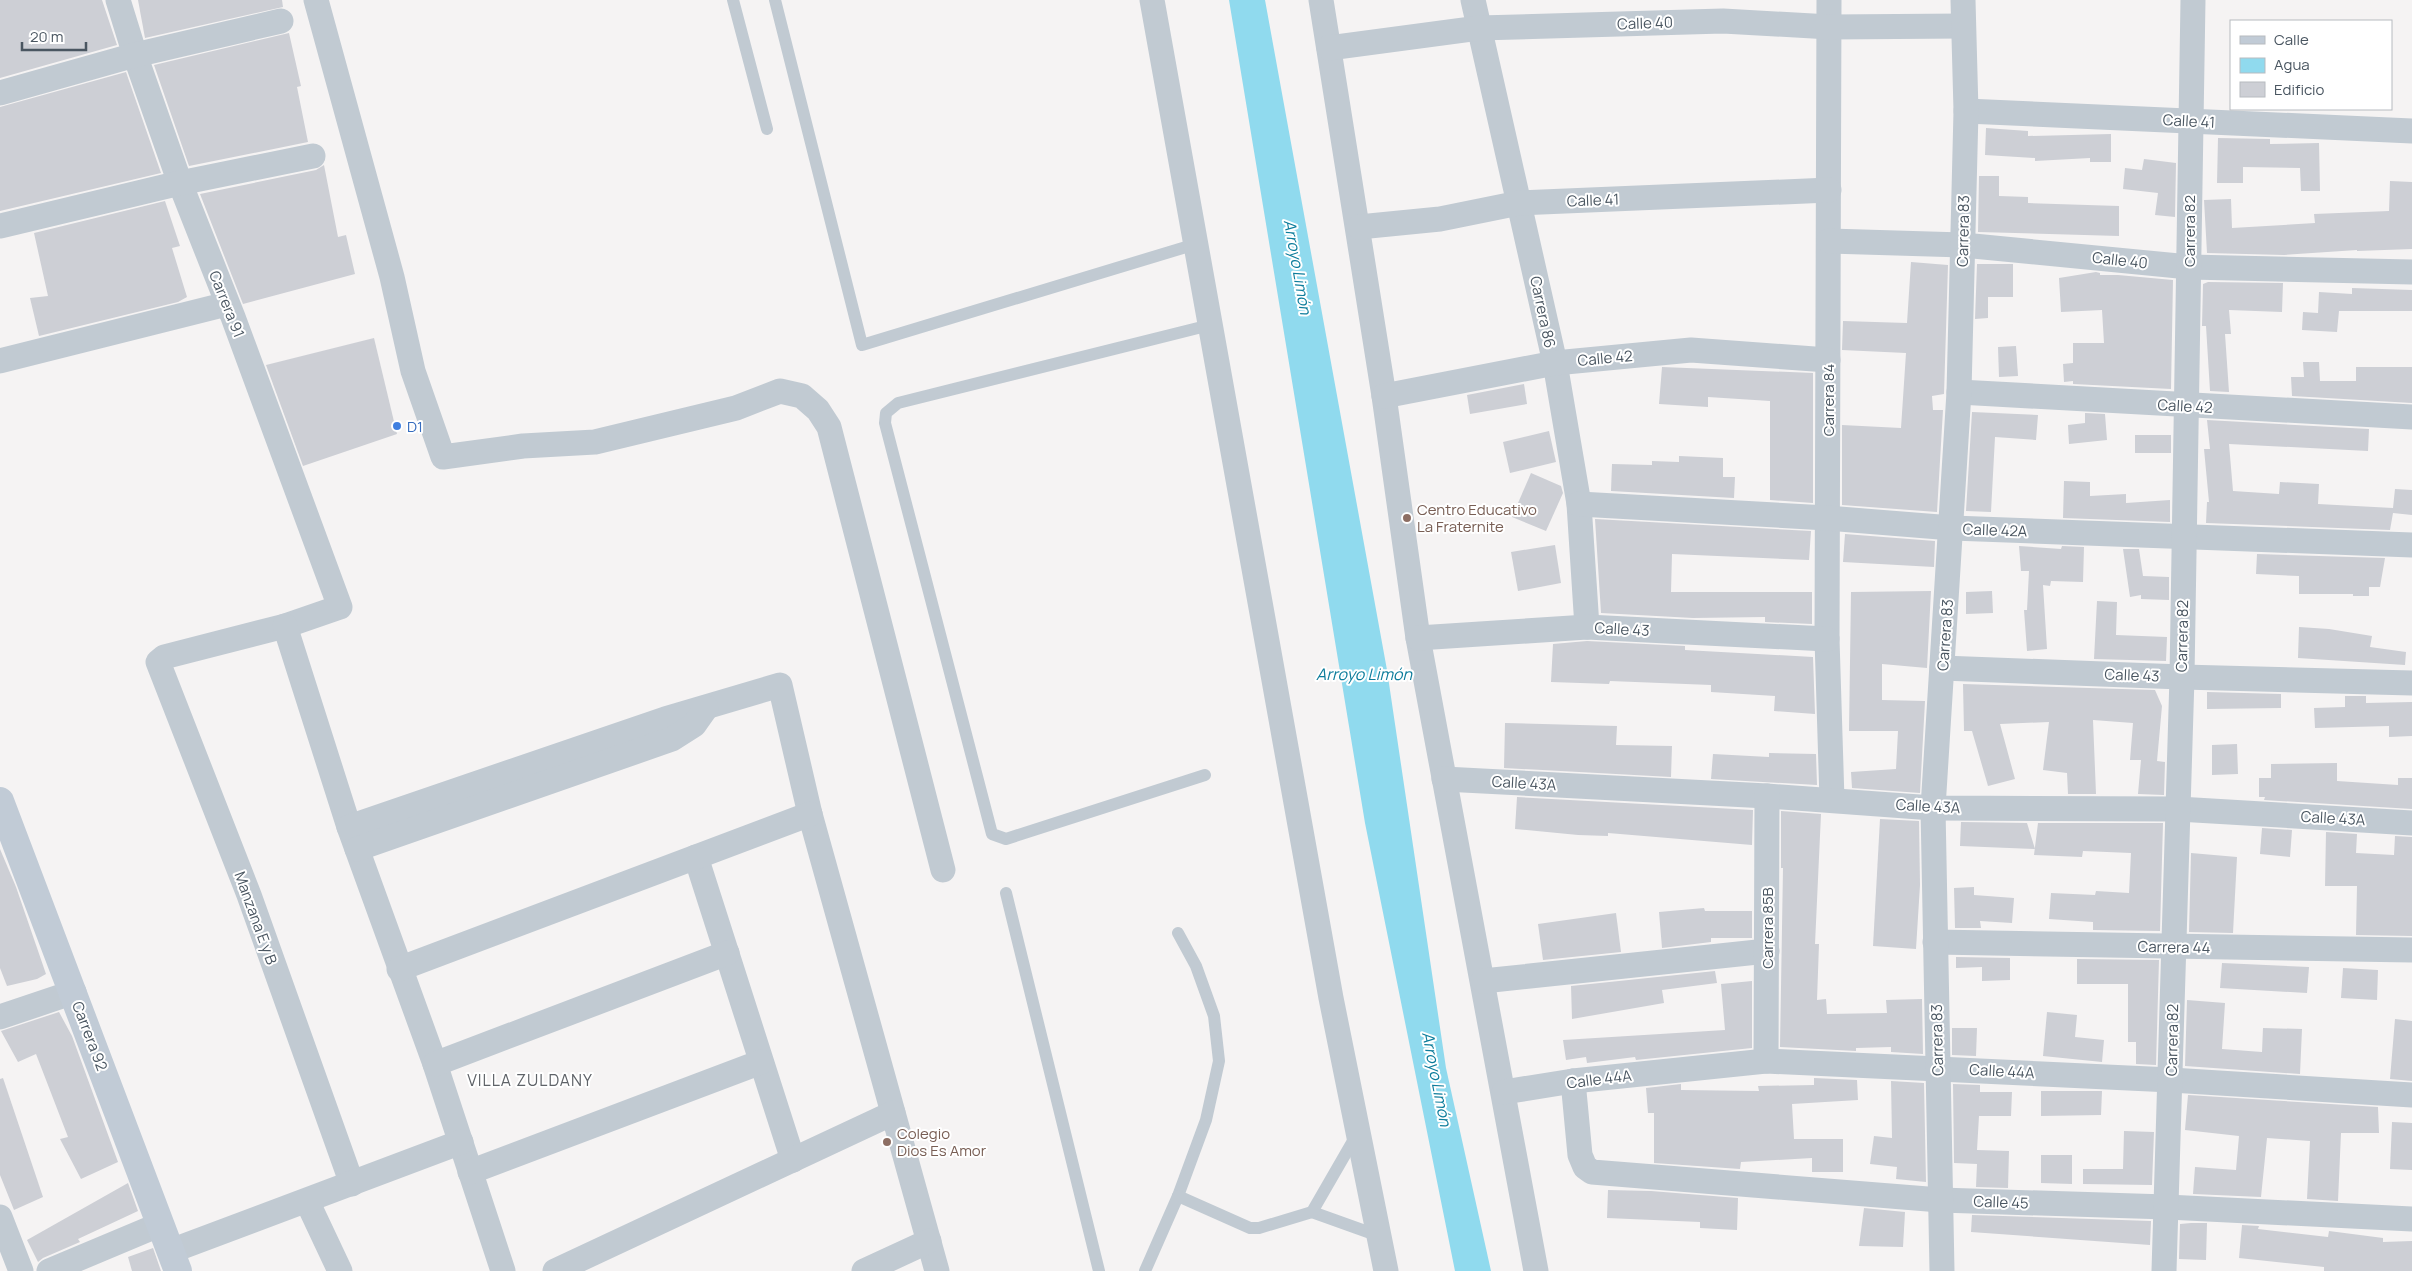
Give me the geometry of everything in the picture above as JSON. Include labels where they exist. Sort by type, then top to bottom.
[{"type":"street","name":"Carrera 91","points":[[118,0],[135,55],[180,183],[340,607],[285,626]]},
{"type":"street","points":[[316,0],[392,277],[412,371],[443,457],[523,446],[595,442],[736,408],[780,391],[802,396],[818,410],[829,427],[943,870]]},
{"type":"street","points":[[1152,0],[1331,998],[1386,1271]]},
{"type":"street","points":[[1321,0],[1359,228],[1418,638],[1536,1271]]},
{"type":"street","name":"Carrera 86","points":[[1473,0],[1555,363],[1579,504],[1587,627]]},
{"type":"street","name":"Carrera 84","points":[[1829,0],[1827,639],[1832,800]]},
{"type":"street","name":"Carrera 83","points":[[1942,1271],[1933,808],[1959,392],[1966,111],[1963,0]]},
{"type":"street","name":"Carrera 82","points":[[2164,1271],[2182,677],[2193,0]]},
{"type":"street","name":"Calle 40","points":[[1329,48],[1479,28],[1722,10],[1830,27],[1963,26]]},
{"type":"street","points":[[0,93],[135,55],[281,21]]},
{"type":"street","name":"Calle 41","points":[[1966,111],[2412,131]]},
{"type":"street","points":[[0,226],[180,183],[313,156]]},
{"type":"street","name":"Calle 41","points":[[1359,228],[1440,219],[1519,203],[1829,190]]},
{"type":"street","name":"Calle 40","points":[[1829,241],[1963,245],[2189,267],[2412,272]]},
{"type":"street","points":[[0,361],[227,304]]},
{"type":"street","name":"Calle 42","points":[[1384,396],[1555,363],[1691,350],[1828,360]]},
{"type":"street","name":"Calle 42","points":[[1959,392],[2186,406],[2412,416]]},
{"type":"street","name":"Calle 42A","points":[[1579,504],[1827,518],[1952,528],[2412,545]]},
{"type":"street","points":[[285,626],[353,838],[435,1064],[503,1271]]},
{"type":"street","name":"Manzana E y B","points":[[285,626],[164,657],[158,662],[249,895],[352,1184]]},
{"type":"street","name":"Calle 43","points":[[1418,638],[1587,627],[1827,639]]},
{"type":"street","name":"Calle 43","points":[[1942,668],[2182,677],[2412,682]]},
{"type":"street","points":[[353,838],[672,739],[694,725],[706,708],[780,685],[810,814],[937,1271]]},
{"type":"street","name":"Calle 43A","points":[[1444,779],[1767,796],[1933,808],[2178,809],[2412,823]]},
{"type":"street","name":"Carrera 85B","points":[[1766,1061],[1767,796]]},
{"type":"street","name":"Carrera 92","points":[[0,801],[175,1261]]},
{"type":"street","points":[[399,969],[810,814]]},
{"type":"street","points":[[696,857],[793,1160]]},
{"type":"street","name":"Carrera 44","points":[[1935,942],[2412,950]]},
{"type":"street","points":[[1483,982],[1766,951]]},
{"type":"street","points":[[435,1064],[726,953]]},
{"type":"street","points":[[0,1017],[74,992]]},
{"type":"street","name":"Calle 44A","points":[[1504,1092],[1572,1081],[1766,1061],[2171,1080],[2412,1096]]},
{"type":"street","points":[[470,1172],[761,1062]]},
{"type":"street","name":"Calle 45","points":[[1572,1081],[1580,1155],[1584,1167],[1592,1172],[1940,1200],[2167,1207],[2412,1219]]},
{"type":"street","points":[[555,1271],[893,1113]]},
{"type":"street","points":[[175,1261],[307,1201],[461,1142]]},
{"type":"street","points":[[307,1201],[340,1271]]},
{"type":"street","points":[[0,1217],[21,1271]]},
{"type":"street","points":[[49,1271],[161,1224]]},
{"type":"street","points":[[864,1271],[929,1241]]},
{"type":"lane","points":[[733,0],[767,129]]},
{"type":"lane","points":[[775,0],[862,345],[1196,244]]},
{"type":"lane","points":[[1205,775],[1006,838],[992,834],[893,460],[885,423],[886,413],[898,403],[1210,325]]},
{"type":"lane","points":[[1006,893],[1099,1271]]},
{"type":"lane","points":[[1145,1271],[1178,1196],[1206,1120],[1220,1061],[1214,1016],[1196,966],[1178,933]]},
{"type":"lane","points":[[1312,1212],[1358,1132]]},
{"type":"lane","points":[[1178,1196],[1250,1228],[1259,1228],[1312,1212],[1379,1236]]},
{"type":"water","name":"Arroyo Limón","points":[[1229,0],[1265,0],[1387,670],[1446,1068],[1491,1271],[1455,1271],[1365,823]]},
{"type":"building","points":[[0,0],[102,0],[117,45],[0,78]]},
{"type":"building","points":[[138,0],[282,0],[283,7],[145,38]]},
{"type":"building","points":[[289,33],[301,86],[297,87],[308,142],[189,166],[154,65]]},
{"type":"building","points":[[126,72],[161,173],[0,211],[0,107]]},
{"type":"building","points":[[1986,128],[2028,131],[2028,136],[2111,134],[2111,162],[2090,162],[2090,158],[2035,161],[2035,158],[1985,155]]},
{"type":"building","points":[[2218,138],[2270,139],[2270,144],[2319,143],[2320,191],[2301,191],[2300,168],[2243,167],[2243,183],[2217,183]]},
{"type":"building","points":[[2144,159],[2176,163],[2175,217],[2155,215],[2158,193],[2123,189],[2125,168],[2142,170]]},
{"type":"building","points":[[324,165],[338,237],[346,235],[355,274],[243,304],[200,194],[316,170]]},
{"type":"building","points":[[1979,176],[1999,176],[1999,196],[2028,197],[2028,203],[2119,206],[2119,236],[1978,232]]},
{"type":"building","points":[[2390,181],[2412,182],[2412,249],[2357,250],[2284,255],[2207,253],[2204,200],[2231,199],[2232,228],[2315,223],[2314,214],[2389,211]]},
{"type":"building","points":[[165,201],[180,246],[172,248],[187,297],[178,302],[39,336],[30,298],[48,296],[34,233]]},
{"type":"building","points":[[1911,262],[1948,265],[1944,394],[1932,396],[1933,410],[1943,410],[1937,512],[1842,505],[1842,425],[1901,428],[1906,353],[1842,350],[1843,321],[1907,323]]},
{"type":"building","points":[[1977,264],[2013,264],[2013,297],[1988,297],[1988,318],[1975,319]]},
{"type":"building","points":[[2100,273],[2100,275],[2173,280],[2171,389],[2073,384],[2073,381],[2064,382],[2063,364],[2073,363],[2073,343],[2104,343],[2102,310],[2061,312],[2059,278]]},
{"type":"building","points":[[2208,282],[2283,283],[2282,312],[2229,310],[2231,334],[2225,334],[2229,392],[2210,391],[2206,326],[2202,326],[2203,284]]},
{"type":"building","points":[[2352,288],[2412,290],[2412,311],[2339,311],[2337,332],[2302,330],[2303,312],[2318,313],[2319,292],[2352,294]]},
{"type":"building","points":[[374,338],[397,434],[303,466],[266,365]]},
{"type":"building","points":[[2016,346],[2018,376],[1999,377],[1998,347]]},
{"type":"building","points":[[2303,362],[2319,362],[2320,381],[2356,381],[2356,367],[2412,367],[2412,403],[2292,396],[2291,377],[2304,377]]},
{"type":"building","points":[[1662,367],[1813,373],[1813,503],[1770,500],[1770,401],[1708,397],[1708,407],[1659,404]]},
{"type":"building","points":[[1524,384],[1527,404],[1470,414],[1467,395]]},
{"type":"building","points":[[1972,412],[2038,415],[2036,440],[1995,437],[1991,512],[1966,511]]},
{"type":"building","points":[[2085,413],[2105,414],[2107,440],[2069,444],[2068,425],[2085,423]]},
{"type":"building","points":[[2207,420],[2369,429],[2368,451],[2229,444],[2233,491],[2279,494],[2280,482],[2319,484],[2318,504],[2393,508],[2395,489],[2412,490],[2412,515],[2393,513],[2390,530],[2206,523],[2207,502],[2209,502],[2204,449],[2210,449]]},
{"type":"building","points":[[1549,431],[1556,462],[1510,473],[1503,442]]},
{"type":"building","points":[[2135,435],[2171,435],[2171,453],[2135,453]]},
{"type":"building","points":[[1679,456],[1723,458],[1723,477],[1735,477],[1734,498],[1611,491],[1612,464],[1652,465],[1652,461],[1679,462]]},
{"type":"building","points":[[1531,473],[1561,486],[1563,493],[1546,531],[1512,517]]},
{"type":"building","points":[[2064,481],[2090,482],[2090,496],[2126,494],[2126,503],[2170,500],[2170,522],[2063,518]]},
{"type":"building","points":[[1595,519],[1811,531],[1809,560],[1672,554],[1671,592],[1812,592],[1812,624],[1765,622],[1765,617],[1693,618],[1601,613]]},
{"type":"building","points":[[1845,534],[1935,541],[1934,567],[1843,562]]},
{"type":"building","points":[[1555,545],[1561,583],[1518,591],[1511,552]]},
{"type":"building","points":[[2019,546],[2061,549],[2062,546],[2084,547],[2083,582],[2051,581],[2050,586],[2043,585],[2047,649],[2027,651],[2024,610],[2027,610],[2029,571],[2021,571]]},
{"type":"building","points":[[2123,549],[2139,549],[2143,576],[2169,577],[2169,600],[2141,599],[2141,595],[2130,597]]},
{"type":"building","points":[[2257,554],[2385,558],[2380,587],[2369,587],[2369,596],[2353,596],[2353,594],[2299,594],[2299,576],[2256,574]]},
{"type":"building","points":[[1931,591],[1927,668],[1882,664],[1882,700],[1925,701],[1920,793],[1852,788],[1851,772],[1896,769],[1898,731],[1849,731],[1851,592]]},
{"type":"building","points":[[1992,591],[1993,613],[1966,614],[1966,592]]},
{"type":"building","points":[[2097,601],[2117,602],[2116,635],[2167,637],[2166,661],[2094,659]]},
{"type":"building","points":[[2299,627],[2329,629],[2372,636],[2370,647],[2406,652],[2405,665],[2298,658]]},
{"type":"building","points":[[1587,641],[1685,646],[1685,650],[1813,657],[1815,714],[1774,711],[1775,696],[1711,692],[1711,685],[1610,681],[1609,684],[1551,682],[1553,644]]},
{"type":"building","points":[[1963,684],[2155,690],[2162,706],[2157,761],[2165,762],[2164,795],[2138,794],[2141,760],[2130,760],[2133,723],[2093,720],[2096,794],[2068,794],[2067,773],[2043,770],[2049,722],[2000,724],[2015,779],[1988,786],[1972,731],[1964,731]]},
{"type":"building","points":[[2207,692],[2281,694],[2281,708],[2207,709]]},
{"type":"building","points":[[2345,696],[2366,696],[2366,703],[2412,702],[2412,736],[2389,737],[2389,726],[2315,728],[2314,708],[2345,707]]},
{"type":"building","points":[[1505,723],[1617,726],[1616,745],[1672,746],[1671,777],[1504,768]]},
{"type":"building","points":[[2237,744],[2238,774],[2212,775],[2212,745]]},
{"type":"building","points":[[1769,753],[1816,754],[1817,785],[1711,779],[1713,754],[1769,757]]},
{"type":"building","points":[[2337,763],[2337,781],[2398,785],[2398,778],[2412,778],[2412,809],[2264,800],[2265,797],[2259,797],[2259,778],[2271,778],[2271,764]]},
{"type":"building","points":[[1517,797],[1753,810],[1752,845],[1608,833],[1608,836],[1578,835],[1515,829]]},
{"type":"building","points":[[1781,811],[1821,814],[1815,944],[1819,944],[1817,1000],[1826,999],[1827,1014],[1887,1013],[1886,1000],[1922,999],[1923,1054],[1891,1052],[1891,1047],[1856,1048],[1856,1051],[1780,1047],[1783,868],[1781,868]]},
{"type":"building","points":[[1880,819],[1919,821],[1920,885],[1916,949],[1873,946]]},
{"type":"building","points":[[1961,822],[2027,823],[2035,849],[1960,846]]},
{"type":"building","points":[[2038,823],[2163,823],[2160,931],[2093,930],[2093,922],[2049,919],[2051,893],[2095,895],[2096,891],[2129,893],[2131,853],[2083,851],[2082,857],[2034,855]]},
{"type":"building","points":[[2262,828],[2292,830],[2290,857],[2260,854]]},
{"type":"building","points":[[2326,832],[2357,834],[2356,853],[2394,855],[2395,836],[2412,837],[2412,936],[2356,935],[2357,886],[2325,886]]},
{"type":"building","points":[[0,849],[16,887],[46,974],[37,979],[7,986],[0,968]]},
{"type":"building","points":[[2191,853],[2237,857],[2233,933],[2189,932]]},
{"type":"building","points":[[1974,887],[1974,895],[2014,898],[2012,923],[1980,921],[1981,928],[1955,928],[1954,888]]},
{"type":"building","points":[[1704,908],[1705,911],[1752,911],[1752,938],[1711,938],[1711,942],[1662,948],[1659,912]]},
{"type":"building","points":[[1616,913],[1621,952],[1543,960],[1538,924]]},
{"type":"building","points":[[1956,957],[2010,958],[2010,980],[1982,981],[1982,967],[1956,968]]},
{"type":"building","points":[[2077,959],[2159,960],[2156,1065],[2136,1064],[2136,1042],[2128,1042],[2128,984],[2077,984]]},
{"type":"building","points":[[2222,963],[2309,967],[2307,993],[2220,988]]},
{"type":"building","points":[[2343,968],[2378,970],[2377,1000],[2341,998]]},
{"type":"building","points":[[1715,971],[1717,983],[1662,990],[1664,1003],[1572,1019],[1571,986]]},
{"type":"building","points":[[1752,981],[1752,1048],[1636,1060],[1635,1057],[1587,1063],[1586,1057],[1566,1060],[1563,1040],[1725,1030],[1721,984]]},
{"type":"building","points":[[2187,1000],[2225,1003],[2222,1049],[2262,1052],[2263,1028],[2302,1029],[2300,1074],[2185,1066]]},
{"type":"building","points":[[59,1012],[72,1036],[118,1162],[81,1179],[60,1139],[68,1137],[36,1054],[18,1062],[1,1031]]},
{"type":"building","points":[[2047,1012],[2077,1015],[2075,1037],[2104,1040],[2102,1062],[2043,1056]]},
{"type":"building","points":[[2395,1019],[2412,1021],[2412,1081],[2390,1079]]},
{"type":"building","points":[[1952,1028],[1977,1028],[1976,1056],[1952,1055]]},
{"type":"building","points":[[3,1078],[43,1197],[14,1210],[0,1175],[0,1079]]},
{"type":"building","points":[[1814,1078],[1857,1080],[1858,1100],[1792,1104],[1794,1139],[1843,1139],[1843,1172],[1812,1172],[1812,1158],[1741,1162],[1740,1169],[1654,1163],[1654,1113],[1648,1113],[1646,1088],[1681,1084],[1681,1090],[1759,1091],[1758,1086],[1814,1085]]},
{"type":"building","points":[[1891,1081],[1924,1083],[1926,1182],[1896,1179],[1897,1167],[1870,1164],[1874,1136],[1892,1138]]},
{"type":"building","points":[[1953,1084],[1980,1085],[1980,1092],[2012,1092],[2011,1116],[1979,1116],[1977,1150],[2009,1151],[2008,1188],[1976,1187],[1977,1164],[1954,1163]]},
{"type":"building","points":[[2041,1091],[2102,1091],[2101,1115],[2041,1116]]},
{"type":"building","points":[[2188,1095],[2378,1107],[2379,1133],[2341,1133],[2338,1201],[2307,1199],[2310,1141],[2267,1138],[2261,1197],[2193,1194],[2195,1167],[2236,1170],[2239,1136],[2185,1130]]},
{"type":"building","points":[[2392,1122],[2412,1123],[2412,1170],[2390,1169]]},
{"type":"building","points":[[2124,1131],[2154,1132],[2152,1185],[2083,1184],[2083,1169],[2123,1169]]},
{"type":"building","points":[[2041,1155],[2072,1155],[2072,1184],[2041,1183]]},
{"type":"building","points":[[128,1183],[138,1211],[78,1239],[80,1242],[38,1262],[27,1240]]},
{"type":"building","points":[[1608,1190],[1651,1191],[1738,1198],[1737,1230],[1700,1228],[1700,1222],[1607,1218]]},
{"type":"building","points":[[1864,1208],[1905,1212],[1903,1247],[1859,1246]]},
{"type":"building","points":[[1972,1215],[2151,1221],[2150,1245],[1971,1232]]},
{"type":"building","points":[[2207,1223],[2206,1260],[2179,1259],[2180,1224]]},
{"type":"building","points":[[2242,1225],[2259,1226],[2258,1229],[2328,1237],[2329,1231],[2383,1238],[2383,1242],[2412,1241],[2412,1271],[2324,1271],[2324,1267],[2239,1258]]},
{"type":"building","points":[[153,1248],[161,1271],[132,1271],[128,1257]]},
{"type":"place","name":"D1","points":[[397,426]]},
{"type":"place","name":"Centro Educativo La Fraternite","points":[[1407,518]]},
{"type":"place","name":"Colegio Dios Es Amor","points":[[887,1142]]},
{"type":"district","name":"VILLA ZULDANY","points":[[530,1080]]}]
